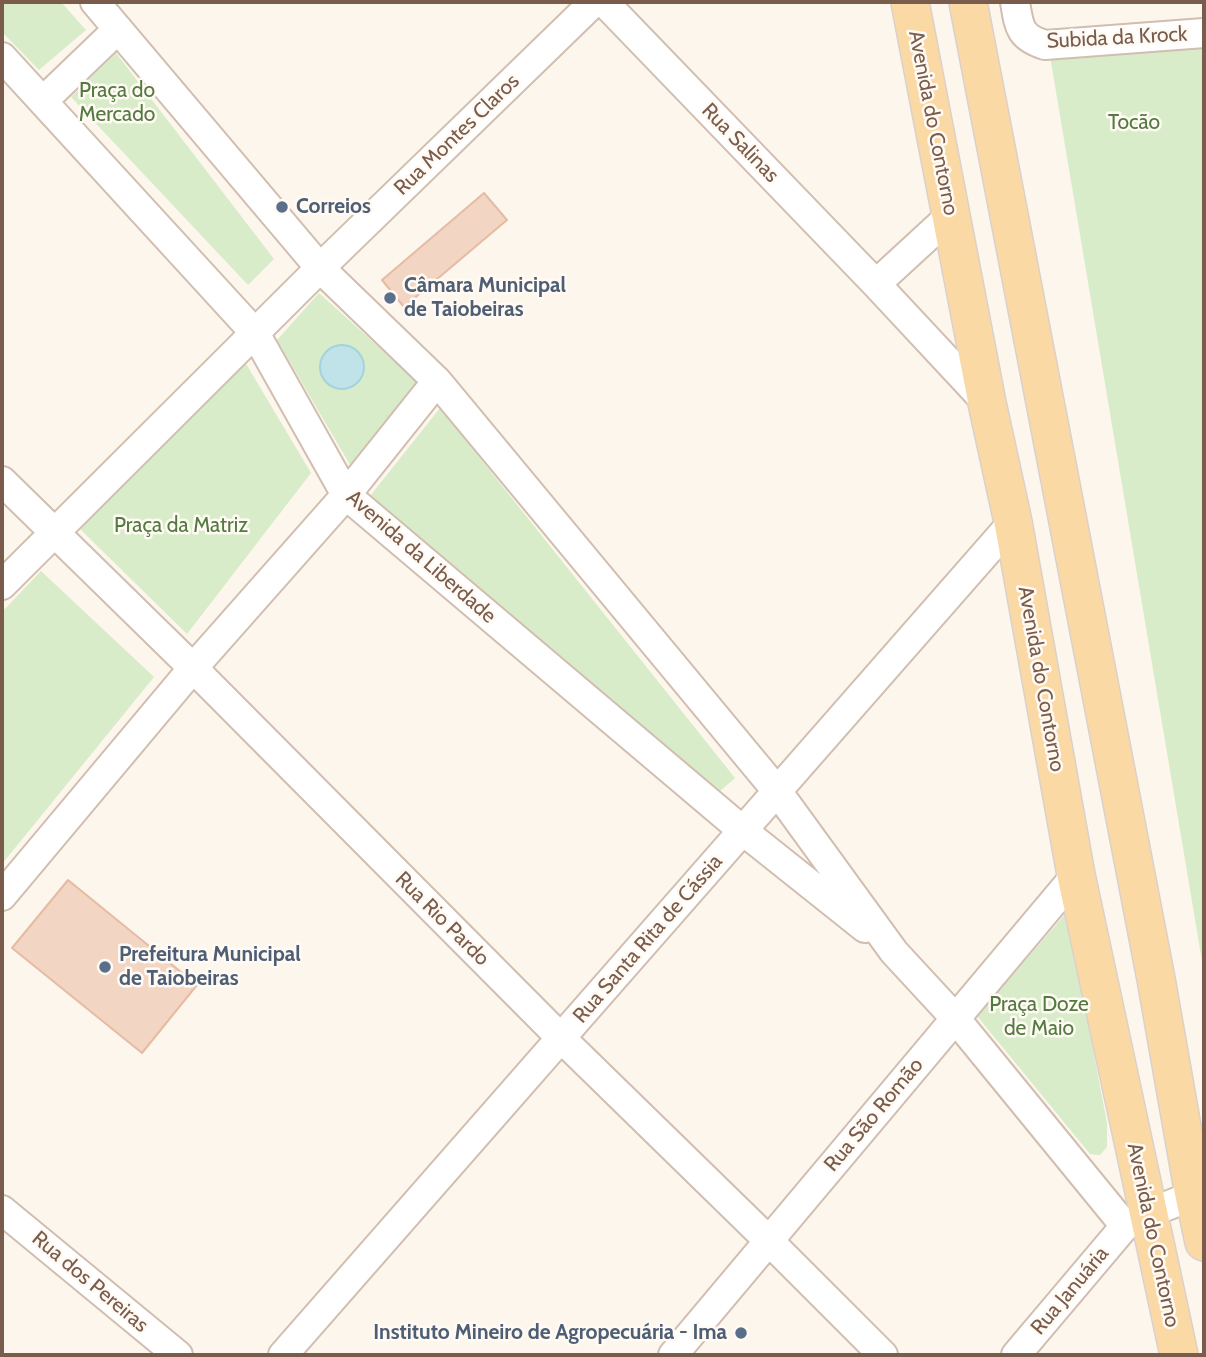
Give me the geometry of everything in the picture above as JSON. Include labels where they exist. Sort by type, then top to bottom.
[{"type":"main road","name":"Avenida do Contorno","points":[[910,2],[987,403],[1013,522],[1076,875],[1102,993],[1136,1220],[1179,1355]]},
{"type":"main road","points":[[968,2],[1204,1242]]},
{"type":"main road","points":[[1102,993],[1156,979]]},
{"type":"street","name":"Avenida da Liberdade","points":[[95,2],[320,268],[437,381],[777,791],[894,952],[955,1018]]},
{"type":"street","name":"Rua Montes Claros","points":[[320,268],[594,2]]},
{"type":"street","name":"Rua Salinas","points":[[604,2],[987,403]]},
{"type":"street","name":"Subida da Krock","points":[[1015,2],[1020,29],[1031,40],[1045,45],[1204,33]]},
{"type":"street","points":[[43,101],[118,29]]},
{"type":"street","name":"Avenida da Liberdade","points":[[2,57],[255,333],[346,495],[742,830],[894,952]]},
{"type":"street","points":[[876,284],[951,215]]},
{"type":"street","points":[[2,585],[320,268]]},
{"type":"street","points":[[2,896],[193,668],[346,495],[437,381]]},
{"type":"street","name":"Rua Rio Pardo","points":[[2,481],[883,1355]]},
{"type":"street","name":"Rua Santa Rita de Cássia","points":[[283,1355],[1013,522]]},
{"type":"street","name":"Rua São Romão","points":[[673,1355],[1076,875]]},
{"type":"street","points":[[955,1018],[1136,1220],[1194,1195]]},
{"type":"street","name":"Rua dos Pereiras","points":[[2,1210],[178,1355]]},
{"type":"street","name":"Rua Januária","points":[[1016,1355],[1136,1220]]},
{"type":"green space","name":"Praça do Mercado","points":[[2,2],[61,2],[86,30],[39,70],[2,32]]},
{"type":"green space","name":"Tocão","points":[[1204,46],[1204,973],[1050,56]]},
{"type":"green space","name":"Praça do Mercado","points":[[116,53],[274,259],[248,285],[71,97]]},
{"type":"green space","points":[[319,293],[420,384],[353,470],[277,340]]},
{"type":"green space","name":"Praça da Matriz","points":[[245,362],[311,473],[187,634],[79,528]]},
{"type":"green space","points":[[440,408],[735,778],[719,792],[370,496]]},
{"type":"green space","points":[[41,571],[154,677],[2,864],[2,612]]},
{"type":"green space","name":"Praça Doze de Maio","points":[[1067,912],[1107,1123],[1107,1147],[1100,1155],[1090,1154],[977,1016]]},
{"type":"water","points":[[342,345],[351,346],[358,351],[363,358],[363,376],[358,383],[351,388],[342,389],[333,388],[326,383],[321,376],[320,367],[321,358],[326,351],[333,346]]},
{"type":"building","points":[[484,193],[507,220],[404,307],[382,280]]},
{"type":"building","name":"Prefeitura Municipal de Taiobeiras","points":[[68,880],[197,985],[142,1053],[12,948]]},
{"type":"place","name":"Correios","points":[[282,207]]},
{"type":"place","name":"Câmara Municipal de Taiobeiras","points":[[390,298]]},
{"type":"place","name":"Prefeitura Municipal de Taiobeiras","points":[[105,967]]},
{"type":"place","name":"Instituto Mineiro de Agropecuária - Ima","points":[[741,1333]]}]
